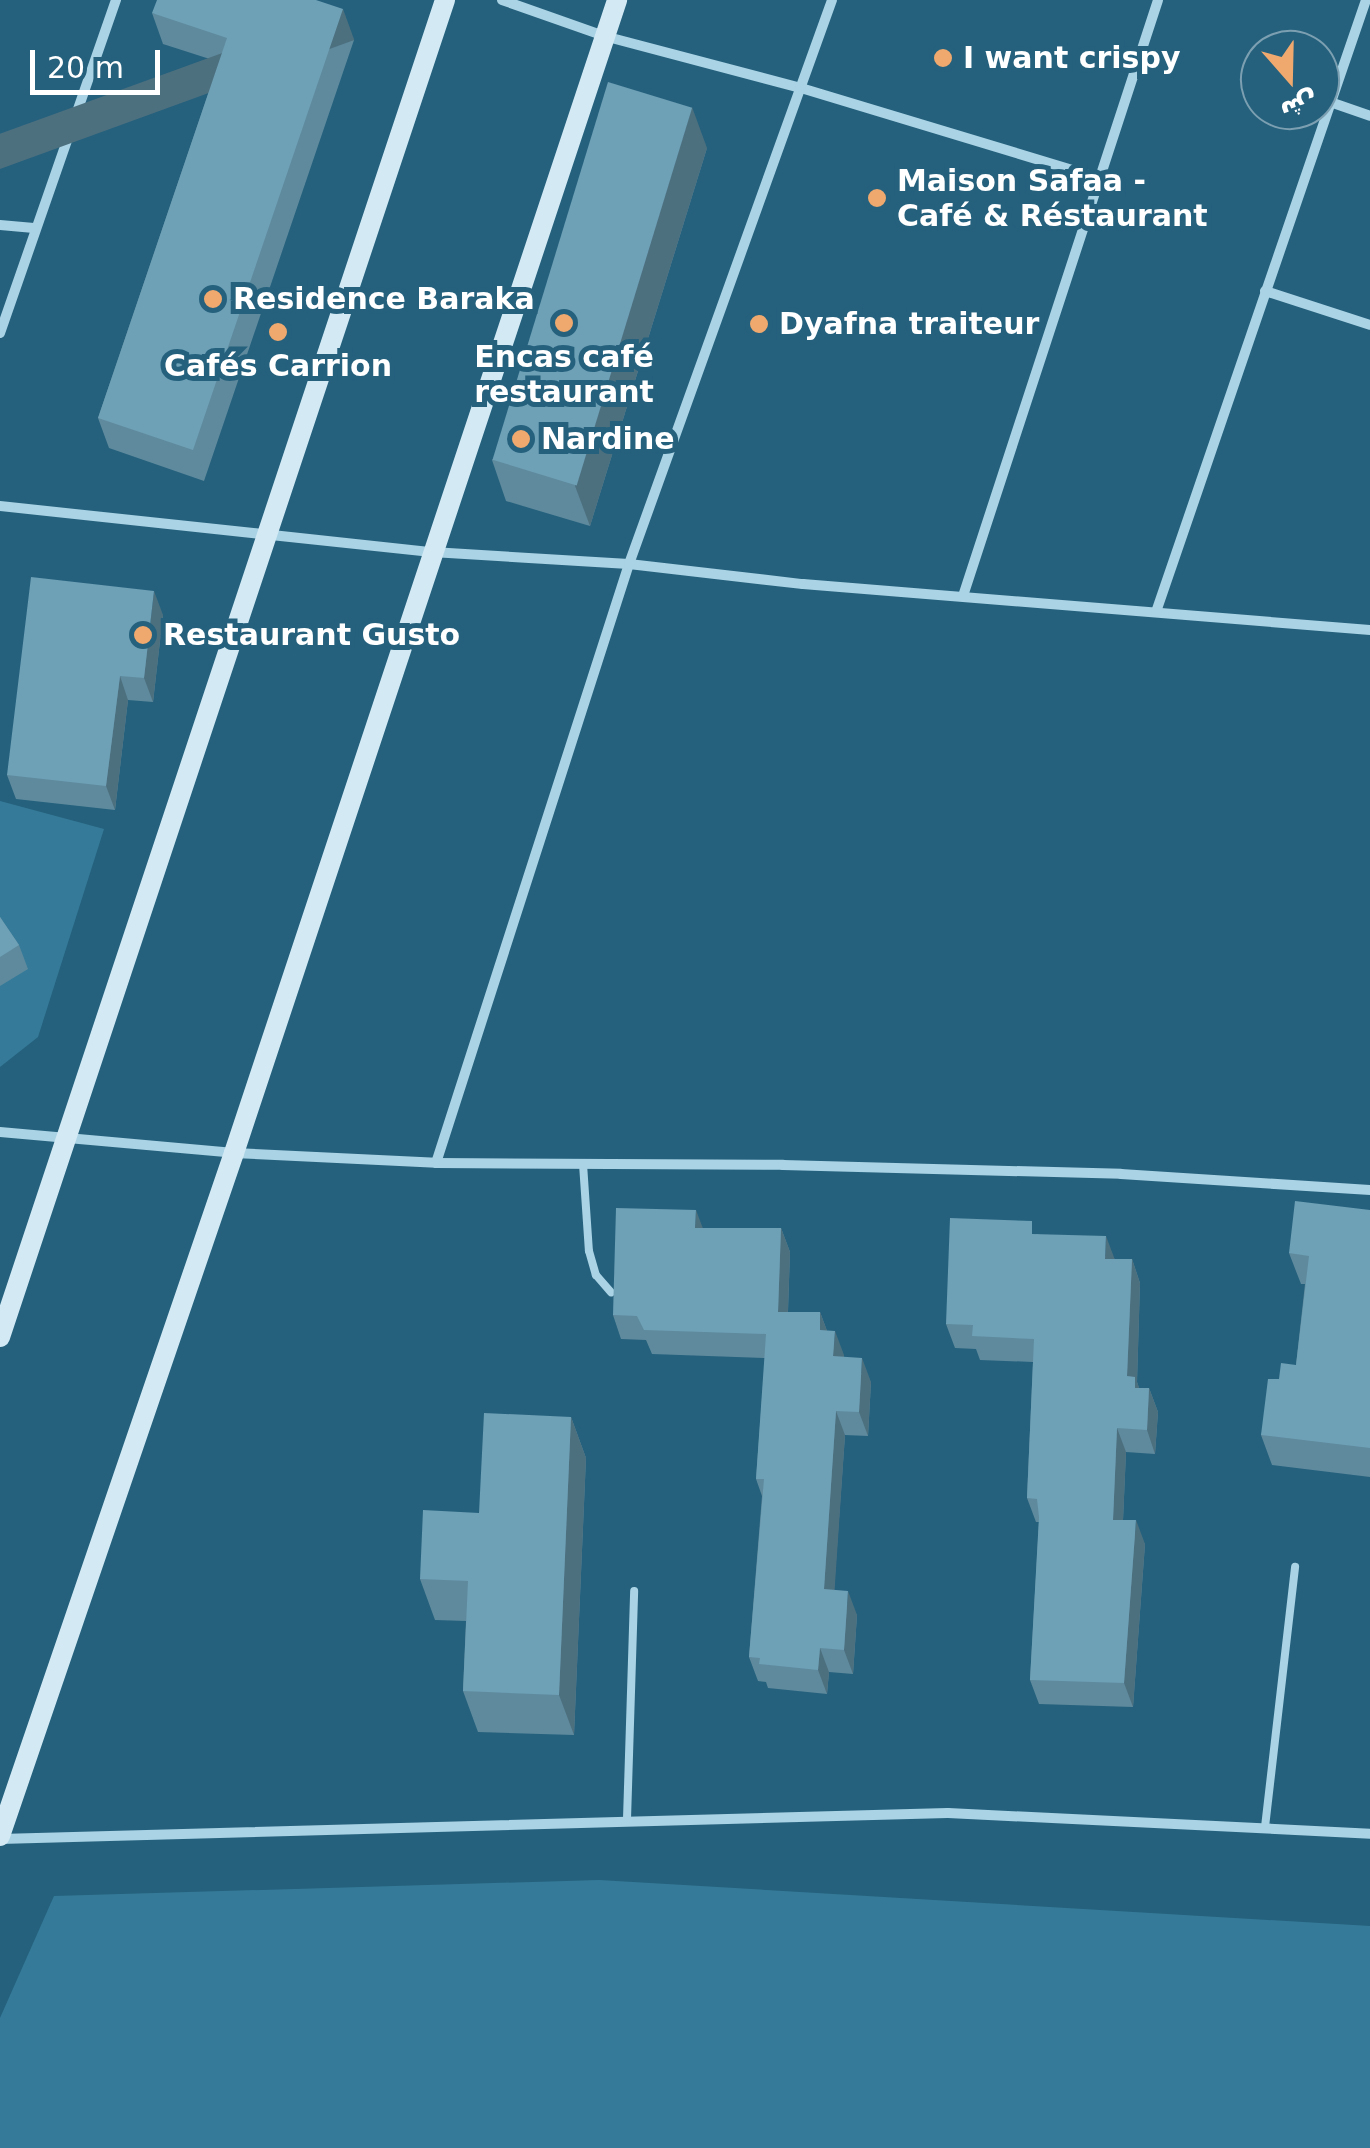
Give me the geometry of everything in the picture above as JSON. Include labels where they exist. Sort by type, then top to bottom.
[{"type":"street","points":[[0,332],[116,0]]},
{"type":"street","points":[[0,1337],[270,535],[444,0]]},
{"type":"street","points":[[502,0],[604,36],[801,88],[1100,178]]},
{"type":"street","points":[[617,0],[234,1153],[0,1838],[948,1813],[1370,1834]]},
{"type":"street","points":[[436,1163],[629,564],[832,0]]},
{"type":"street","points":[[962,596],[1158,0]]},
{"type":"street","points":[[1340,82],[1366,0]]},
{"type":"street","points":[[1340,106],[1370,116]]},
{"type":"street","points":[[1156,612],[1323,130]]},
{"type":"street","points":[[0,225],[34,228]]},
{"type":"street","points":[[1265,290],[1370,325]]},
{"type":"street","points":[[0,506],[432,552],[629,564],[804,584],[1370,630]]},
{"type":"street","points":[[0,1132],[234,1153],[436,1163],[1121,1174],[1370,1190]]},
{"type":"lane","points":[[583,1164],[589,1250],[596,1275],[611,1292]]},
{"type":"lane","points":[[1265,1827],[1295,1568]]},
{"type":"lane","points":[[627,1819],[634,1591]]},
{"type":"shaded area","points":[[0,801],[104,829],[38,1037],[0,1067]]},
{"type":"shaded area","points":[[599,1880],[1370,1926],[1370,2148],[0,2148],[0,2018],[54,1896]]},
{"type":"building","name":"Residence Baraka","points":[[157,0],[316,0],[343,9],[193,450],[98,418],[227,38],[152,13]]},
{"type":"building","points":[[608,82],[692,108],[577,485],[493,460]]},
{"type":"building","points":[[31,577],[154,591],[144,678],[120,676],[106,786],[7,775]]},
{"type":"building","points":[[0,917],[19,945],[0,957]]},
{"type":"building","points":[[1295,1201],[1370,1210],[1370,1448],[1261,1435],[1268,1379],[1279,1379],[1281,1363],[1296,1365],[1309,1256],[1289,1253]]},
{"type":"building","points":[[616,1208],[696,1210],[695,1228],[781,1228],[778,1312],[820,1312],[820,1330],[835,1331],[833,1356],[862,1358],[859,1412],[836,1411],[824,1589],[848,1591],[844,1650],[820,1648],[818,1670],[759,1664],[760,1658],[749,1657],[764,1479],[756,1479],[766,1334],[644,1330],[637,1316],[613,1315]]},
{"type":"building","points":[[950,1218],[1032,1221],[1032,1234],[1106,1236],[1105,1259],[1132,1259],[1127,1376],[1135,1377],[1135,1388],[1149,1388],[1147,1430],[1117,1428],[1113,1520],[1136,1520],[1124,1683],[1030,1680],[1039,1517],[1037,1499],[1027,1498],[1034,1339],[972,1336],[973,1325],[946,1324]]},
{"type":"building","points":[[484,1413],[571,1417],[559,1695],[463,1691],[468,1581],[420,1579],[423,1510],[479,1513]]},
{"type":"place","name":"I want crispy","points":[[943,58]]},
{"type":"place","name":"Maison Safaa - Café & Réstaurant","points":[[877,198]]},
{"type":"place","name":"Residence Baraka","points":[[213,299]]},
{"type":"place","name":"Encas café restaurant","points":[[564,323]]},
{"type":"place","name":"Dyafna traiteur","points":[[759,324]]},
{"type":"place","name":"Cafés Carrion","points":[[278,332]]},
{"type":"place","name":"Nardine","points":[[521,439]]},
{"type":"place","name":"Restaurant Gusto","points":[[143,635]]}]
